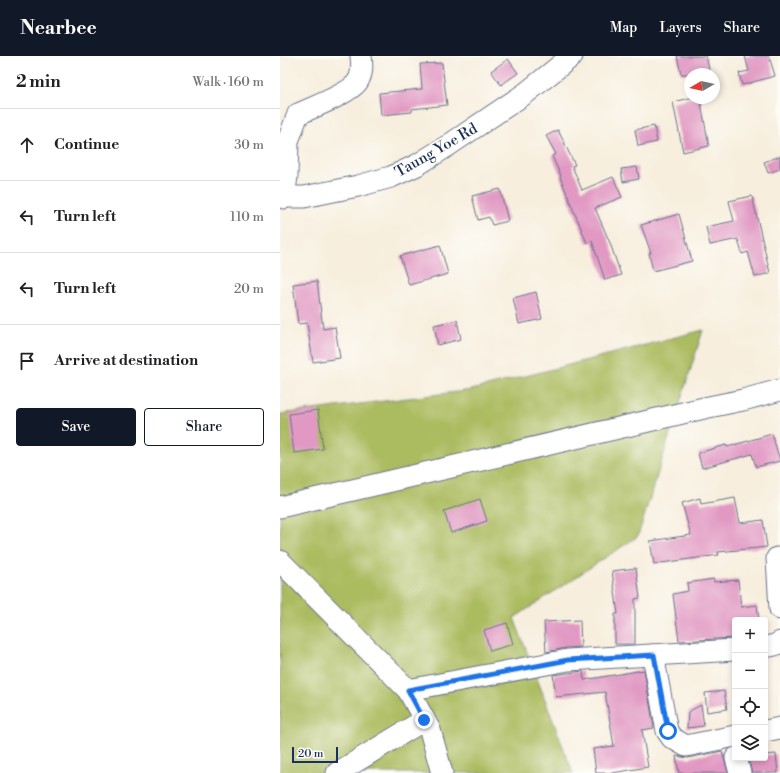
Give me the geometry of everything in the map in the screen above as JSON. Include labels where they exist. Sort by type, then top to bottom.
[{"type":"street","points":[[282,197],[287,176],[288,141],[298,114],[352,88],[359,80],[362,70],[361,56]]},
{"type":"street","name":"Taung Yoe Rd","points":[[282,197],[323,194],[358,186],[390,176],[416,165],[450,145],[526,93],[572,56]]},
{"type":"street","points":[[280,507],[780,390]]},
{"type":"street","points":[[776,558],[780,609]]},
{"type":"street","points":[[280,561],[408,690],[430,730],[442,773]]},
{"type":"street","points":[[768,646],[780,642]]},
{"type":"street","points":[[408,690],[568,660],[732,650]]},
{"type":"street","points":[[654,655],[668,731],[672,738],[686,746],[732,742]]},
{"type":"street","points":[[337,773],[424,720]]},
{"type":"street","points":[[768,730],[780,728]]},
{"type":"street","points":[[737,761],[740,773]]},
{"type":"green space","points":[[703,330],[638,536],[514,618],[573,773],[280,773],[280,414],[472,390]]},
{"type":"building","points":[[677,56],[706,56],[709,68],[684,68],[684,74],[681,74]]},
{"type":"building","points":[[745,56],[769,56],[775,76],[742,85],[739,73],[749,71]]},
{"type":"building","points":[[508,59],[518,73],[501,85],[491,71]]},
{"type":"building","points":[[442,63],[447,105],[412,109],[412,112],[381,115],[379,93],[422,89],[420,64]]},
{"type":"building","points":[[684,99],[684,104],[701,104],[709,146],[683,152],[673,102]]},
{"type":"building","points":[[654,126],[657,142],[638,146],[635,130]]},
{"type":"building","points":[[558,130],[575,165],[572,166],[582,190],[613,177],[622,197],[595,208],[610,243],[621,275],[605,280],[592,241],[587,243],[552,156],[556,154],[546,136]]},
{"type":"building","points":[[780,156],[780,169],[768,173],[764,162]]},
{"type":"building","points":[[637,167],[639,179],[623,182],[621,169]]},
{"type":"building","points":[[500,189],[508,221],[492,225],[489,217],[478,220],[472,196]]},
{"type":"building","points":[[752,196],[770,273],[755,277],[748,252],[742,254],[738,239],[710,245],[706,227],[734,221],[729,201]]},
{"type":"building","points":[[679,214],[692,261],[653,271],[649,253],[651,253],[641,225]]},
{"type":"building","points":[[440,245],[448,274],[409,285],[400,256]]},
{"type":"building","points":[[317,281],[323,329],[335,327],[340,358],[313,362],[307,323],[298,324],[293,284]]},
{"type":"building","points":[[536,292],[542,319],[519,324],[513,298]]},
{"type":"building","points":[[457,320],[461,339],[438,345],[434,325]]},
{"type":"building","points":[[318,410],[323,449],[294,453],[289,414]]},
{"type":"building","points":[[772,434],[780,461],[756,467],[752,454],[702,468],[698,453],[726,445],[727,447]]},
{"type":"building","points":[[700,498],[701,504],[735,498],[740,523],[763,520],[767,547],[718,552],[719,555],[654,564],[650,541],[691,535],[682,503]]},
{"type":"building","points":[[480,499],[487,521],[451,533],[444,511]]},
{"type":"building","points":[[636,568],[640,598],[635,599],[635,644],[615,644],[615,614],[618,614],[612,571]]},
{"type":"building","points":[[714,579],[714,582],[738,580],[741,607],[757,605],[759,617],[732,617],[732,638],[679,641],[673,594],[688,591],[687,583]]},
{"type":"building","points":[[580,620],[581,647],[546,652],[544,622]]},
{"type":"building","points":[[507,623],[513,644],[490,651],[484,630]]},
{"type":"building","points":[[644,670],[654,728],[642,730],[648,767],[612,773],[596,773],[593,749],[614,746],[605,692],[556,697],[553,675],[583,671],[584,680]]},
{"type":"building","points":[[724,691],[727,709],[707,712],[705,693]]},
{"type":"building","points":[[701,705],[704,726],[687,728],[688,712]]},
{"type":"building","points":[[722,751],[728,773],[679,773],[676,756],[688,758]]},
{"type":"building","points":[[776,754],[778,773],[752,773],[749,761],[768,761],[768,755]]},
{"type":"route","points":[[424,720],[408,690],[568,660],[654,655],[668,731]]}]
